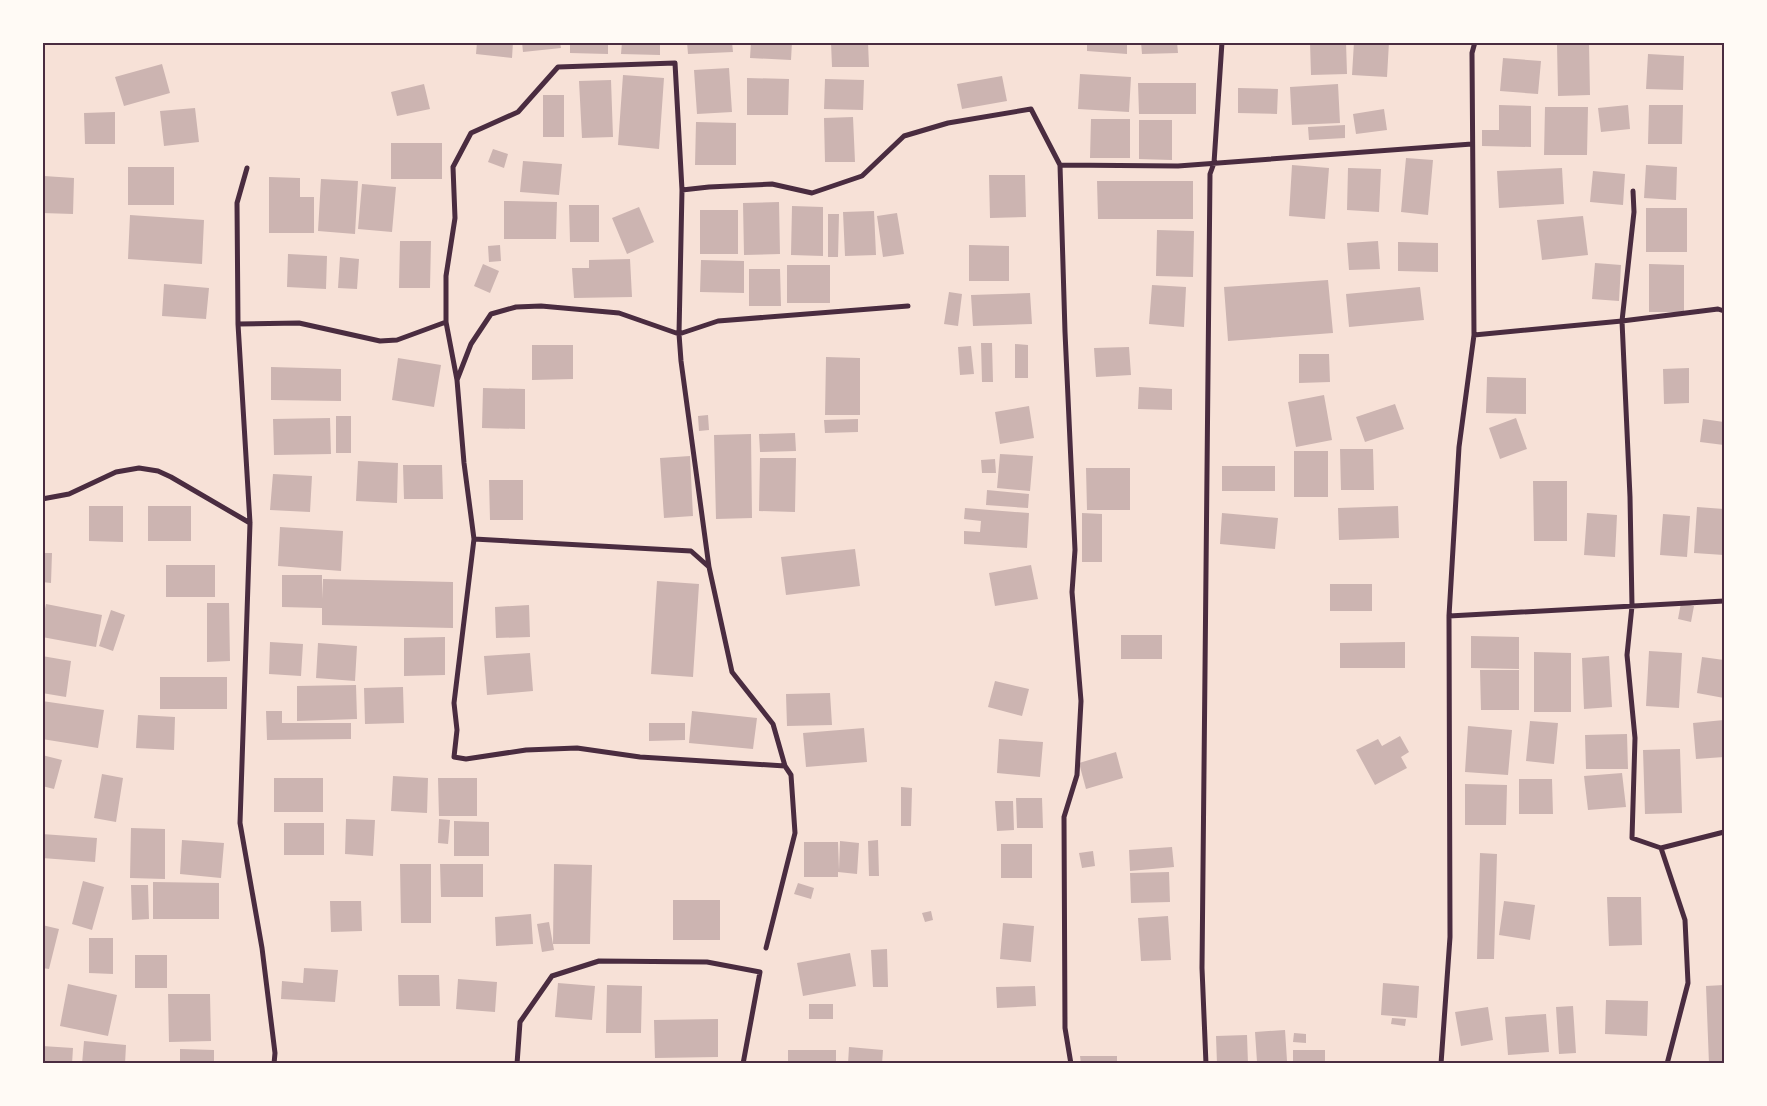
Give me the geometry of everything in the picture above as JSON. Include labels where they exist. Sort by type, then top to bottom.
[{"type":"street","points":[[1206,1064],[1202,958],[1210,174],[1214,163],[1222,42]]},
{"type":"street","points":[[1440,1064],[1450,937],[1449,616],[1459,446],[1474,335],[1472,53],[1476,42]]},
{"type":"street","points":[[766,948],[795,833],[791,775],[785,766],[773,724],[732,672],[709,567],[679,334],[682,190],[675,63],[558,66],[518,112],[471,133],[453,167],[455,218],[446,276],[446,322],[457,380],[464,463],[474,538],[454,703],[457,730],[454,757],[466,759],[526,750],[577,748],[640,757],[785,766]]},
{"type":"street","points":[[682,190],[772,184],[812,193],[862,176],[904,136],[948,123],[1031,109],[1060,165],[1065,332],[1075,550],[1072,592],[1081,701],[1076,775],[1064,817],[1065,1028],[1070,1064]]},
{"type":"street","points":[[1060,165],[1178,166],[1472,144]]},
{"type":"street","points":[[247,168],[237,203],[238,324],[250,523],[240,823],[262,948],[275,1053],[274,1064]]},
{"type":"street","points":[[1633,190],[1634,212],[1622,321],[1630,497],[1632,606],[1627,654],[1635,738],[1632,838],[1661,848],[1724,832]]},
{"type":"street","points":[[457,380],[472,344],[491,314],[516,307],[541,306],[619,313],[679,334],[718,321],[908,306]]},
{"type":"street","points":[[1474,335],[1622,321],[1718,309],[1724,311]]},
{"type":"street","points":[[238,324],[299,323],[380,341],[397,340],[446,322]]},
{"type":"street","points":[[42,499],[69,494],[116,472],[138,468],[158,471],[171,477],[250,523]]},
{"type":"street","points":[[474,538],[691,550],[709,567]]},
{"type":"street","points":[[1449,616],[1724,601]]},
{"type":"street","points":[[1661,848],[1685,920],[1688,983],[1667,1064]]},
{"type":"street","points":[[517,1064],[520,1022],[552,976],[599,960],[707,962],[760,972],[743,1064]]},
{"type":"building","points":[[477,42],[513,42],[512,58],[476,54]]},
{"type":"building","points":[[522,42],[560,42],[561,48],[523,52]]},
{"type":"building","points":[[570,42],[608,42],[608,54],[570,53]]},
{"type":"building","points":[[622,42],[660,42],[660,55],[621,54]]},
{"type":"building","points":[[687,42],[732,42],[733,52],[688,54]]},
{"type":"building","points":[[751,42],[792,42],[791,60],[750,58]]},
{"type":"building","points":[[831,42],[868,42],[869,67],[832,67]]},
{"type":"building","points":[[1087,42],[1127,42],[1127,54],[1087,51]]},
{"type":"building","points":[[1141,42],[1177,42],[1178,53],[1142,54]]},
{"type":"building","points":[[1310,42],[1346,42],[1347,74],[1311,75]]},
{"type":"building","points":[[1354,42],[1389,42],[1387,77],[1352,75]]},
{"type":"building","points":[[1589,43],[1590,95],[1558,96],[1557,44]]},
{"type":"building","points":[[1648,54],[1684,56],[1683,90],[1646,89]]},
{"type":"building","points":[[1503,58],[1541,61],[1538,94],[1500,91]]},
{"type":"building","points":[[162,64],[170,93],[124,106],[115,77]]},
{"type":"building","points":[[729,68],[732,112],[697,114],[694,70]]},
{"type":"building","points":[[1080,74],[1131,77],[1129,112],[1078,109]]},
{"type":"building","points":[[623,75],[664,78],[659,149],[618,145]]},
{"type":"building","points":[[1002,76],[1007,101],[962,109],[957,84]]},
{"type":"building","points":[[747,78],[789,79],[788,115],[747,115]]},
{"type":"building","points":[[825,79],[864,80],[863,110],[824,109]]},
{"type":"building","points":[[611,80],[613,137],[582,138],[579,81]]},
{"type":"building","points":[[1138,83],[1196,83],[1196,114],[1139,114]]},
{"type":"building","points":[[424,84],[430,109],[397,116],[391,92]]},
{"type":"building","points":[[1338,84],[1340,123],[1292,125],[1290,87]]},
{"type":"building","points":[[1238,88],[1278,89],[1277,114],[1238,113]]},
{"type":"building","points":[[543,95],[564,95],[564,137],[543,137]]},
{"type":"building","points":[[1499,105],[1531,106],[1531,147],[1482,146],[1482,130],[1499,130]]},
{"type":"building","points":[[1628,105],[1630,129],[1601,132],[1598,108]]},
{"type":"building","points":[[1649,105],[1683,105],[1682,144],[1648,144]]},
{"type":"building","points":[[1545,107],[1588,107],[1587,155],[1544,155]]},
{"type":"building","points":[[195,108],[199,142],[164,146],[160,111]]},
{"type":"building","points":[[1384,109],[1387,130],[1356,134],[1353,114]]},
{"type":"building","points":[[115,112],[115,144],[85,144],[84,113]]},
{"type":"building","points":[[853,117],[855,162],[825,162],[824,118]]},
{"type":"building","points":[[1091,119],[1130,119],[1130,158],[1090,158]]},
{"type":"building","points":[[1139,120],[1172,120],[1172,160],[1139,159]]},
{"type":"building","points":[[696,122],[736,123],[736,165],[695,165]]},
{"type":"building","points":[[1345,125],[1345,138],[1309,140],[1308,127]]},
{"type":"building","points":[[391,143],[442,143],[442,179],[391,179]]},
{"type":"building","points":[[493,149],[508,154],[504,168],[488,162]]},
{"type":"building","points":[[1406,158],[1433,160],[1428,215],[1401,212]]},
{"type":"building","points":[[523,161],[562,164],[559,195],[520,192]]},
{"type":"building","points":[[1292,165],[1329,168],[1325,219],[1289,216]]},
{"type":"building","points":[[1646,165],[1677,167],[1676,200],[1644,198]]},
{"type":"building","points":[[128,167],[174,167],[174,205],[128,205]]},
{"type":"building","points":[[1348,168],[1381,169],[1379,212],[1347,210]]},
{"type":"building","points":[[1562,168],[1564,204],[1499,208],[1497,171]]},
{"type":"building","points":[[1593,171],[1625,174],[1623,205],[1590,202]]},
{"type":"building","points":[[989,175],[1025,175],[1026,217],[990,218]]},
{"type":"building","points":[[44,176],[74,178],[73,214],[42,213]]},
{"type":"building","points":[[269,177],[300,178],[300,197],[314,197],[314,233],[269,233]]},
{"type":"building","points":[[321,179],[358,181],[355,234],[318,231]]},
{"type":"building","points":[[1097,181],[1193,181],[1193,219],[1098,219]]},
{"type":"building","points":[[362,184],[396,187],[392,232],[358,229]]},
{"type":"building","points":[[504,201],[557,202],[556,239],[504,239]]},
{"type":"building","points":[[779,202],[780,254],[744,255],[743,203]]},
{"type":"building","points":[[569,205],[599,205],[599,242],[570,242]]},
{"type":"building","points":[[792,206],[823,207],[823,256],[791,255]]},
{"type":"building","points":[[639,207],[654,242],[627,254],[612,218]]},
{"type":"building","points":[[1646,208],[1687,208],[1687,252],[1646,252]]},
{"type":"building","points":[[700,210],[738,210],[738,254],[700,254]]},
{"type":"building","points":[[874,211],[876,255],[845,256],[843,212]]},
{"type":"building","points":[[897,213],[904,254],[883,257],[877,216]]},
{"type":"building","points":[[828,214],[839,214],[838,257],[828,257]]},
{"type":"building","points":[[130,215],[204,220],[202,264],[128,259]]},
{"type":"building","points":[[1583,216],[1588,255],[1542,260],[1537,220]]},
{"type":"building","points":[[1157,230],[1194,231],[1193,277],[1156,276]]},
{"type":"building","points":[[400,241],[431,241],[430,288],[399,288]]},
{"type":"building","points":[[1378,241],[1380,269],[1349,270],[1347,243]]},
{"type":"building","points":[[1398,242],[1438,243],[1438,272],[1398,271]]},
{"type":"building","points":[[500,245],[501,261],[489,262],[488,246]]},
{"type":"building","points":[[969,245],[1009,246],[1009,281],[969,281]]},
{"type":"building","points":[[288,254],[327,256],[326,289],[287,287]]},
{"type":"building","points":[[340,257],[359,259],[357,289],[338,288]]},
{"type":"building","points":[[630,259],[632,297],[574,298],[572,268],[589,268],[589,260]]},
{"type":"building","points":[[701,260],[744,261],[744,293],[700,292]]},
{"type":"building","points":[[1595,263],[1621,265],[1619,301],[1592,299]]},
{"type":"building","points":[[483,264],[499,271],[490,293],[474,286]]},
{"type":"building","points":[[1649,264],[1684,265],[1684,312],[1649,312]]},
{"type":"building","points":[[787,265],[830,265],[830,303],[787,303]]},
{"type":"building","points":[[749,269],[780,269],[781,306],[749,306]]},
{"type":"building","points":[[1328,280],[1333,333],[1228,341],[1224,287]]},
{"type":"building","points":[[164,284],[209,288],[206,319],[162,316]]},
{"type":"building","points":[[1152,285],[1186,287],[1184,327],[1149,324]]},
{"type":"building","points":[[1420,287],[1424,320],[1349,327],[1346,294]]},
{"type":"building","points":[[949,292],[962,294],[958,326],[944,324]]},
{"type":"building","points":[[1030,293],[1032,324],[973,326],[971,295]]},
{"type":"building","points":[[981,343],[992,343],[993,382],[982,382]]},
{"type":"building","points":[[1015,344],[1028,345],[1028,378],[1015,378]]},
{"type":"building","points":[[532,345],[573,345],[573,379],[532,380]]},
{"type":"building","points":[[971,346],[974,374],[960,375],[958,347]]},
{"type":"building","points":[[1129,347],[1131,375],[1096,377],[1094,348]]},
{"type":"building","points":[[1299,354],[1329,354],[1330,382],[1299,383]]},
{"type":"building","points":[[826,357],[860,358],[860,415],[825,415]]},
{"type":"building","points":[[398,358],[441,365],[434,407],[392,400]]},
{"type":"building","points":[[271,367],[341,369],[341,401],[271,400]]},
{"type":"building","points":[[1689,368],[1689,403],[1664,404],[1663,369]]},
{"type":"building","points":[[1487,377],[1526,378],[1526,414],[1486,413]]},
{"type":"building","points":[[1139,387],[1172,389],[1172,410],[1138,409]]},
{"type":"building","points":[[483,388],[525,389],[525,429],[482,428]]},
{"type":"building","points":[[1324,395],[1332,440],[1296,447],[1288,402]]},
{"type":"building","points":[[1395,404],[1404,429],[1365,442],[1356,417]]},
{"type":"building","points":[[1029,406],[1034,438],[1000,444],[995,412]]},
{"type":"building","points":[[708,415],[709,430],[699,431],[698,416]]},
{"type":"building","points":[[336,416],[351,416],[351,453],[336,453]]},
{"type":"building","points":[[330,418],[331,454],[274,455],[273,419]]},
{"type":"building","points":[[1516,418],[1527,449],[1500,459],[1489,428]]},
{"type":"building","points":[[858,419],[858,432],[825,433],[824,420]]},
{"type":"building","points":[[1703,419],[1724,422],[1724,445],[1700,442]]},
{"type":"building","points":[[795,433],[796,451],[760,452],[759,434]]},
{"type":"building","points":[[751,434],[752,518],[716,519],[714,435]]},
{"type":"building","points":[[1340,449],[1373,449],[1374,490],[1341,490]]},
{"type":"building","points":[[1294,451],[1328,451],[1328,497],[1294,497]]},
{"type":"building","points":[[1000,454],[1033,456],[1030,491],[997,488]]},
{"type":"building","points":[[690,456],[693,516],[664,518],[660,458]]},
{"type":"building","points":[[760,458],[796,458],[795,512],[759,511]]},
{"type":"building","points":[[995,459],[996,473],[982,473],[981,460]]},
{"type":"building","points":[[358,461],[398,463],[397,503],[356,501]]},
{"type":"building","points":[[403,465],[442,465],[443,499],[404,499]]},
{"type":"building","points":[[1222,466],[1275,466],[1275,491],[1222,491]]},
{"type":"building","points":[[1086,468],[1130,468],[1130,510],[1087,510]]},
{"type":"building","points":[[273,474],[312,476],[310,512],[270,510]]},
{"type":"building","points":[[489,480],[523,480],[523,520],[490,520]]},
{"type":"building","points":[[1533,481],[1567,481],[1567,541],[1534,541]]},
{"type":"building","points":[[987,490],[1029,494],[1028,508],[986,505]]},
{"type":"building","points":[[89,506],[123,506],[123,542],[89,541]]},
{"type":"building","points":[[148,506],[191,506],[191,541],[148,541]]},
{"type":"building","points":[[1398,506],[1399,538],[1339,540],[1338,508]]},
{"type":"building","points":[[1697,507],[1724,509],[1724,555],[1694,553]]},
{"type":"building","points":[[965,508],[1029,513],[1027,548],[964,544],[964,531],[980,532],[981,521],[964,519]]},
{"type":"building","points":[[1082,513],[1102,514],[1102,562],[1082,562]]},
{"type":"building","points":[[1222,513],[1278,518],[1275,549],[1220,544]]},
{"type":"building","points":[[1587,513],[1617,515],[1615,557],[1584,555]]},
{"type":"building","points":[[1663,514],[1690,516],[1687,557],[1660,555]]},
{"type":"building","points":[[280,527],[343,531],[341,571],[278,566]]},
{"type":"building","points":[[855,549],[860,586],[786,595],[781,557]]},
{"type":"building","points":[[42,553],[52,553],[51,583],[42,582]]},
{"type":"building","points":[[166,565],[215,565],[215,597],[166,597]]},
{"type":"building","points":[[1031,565],[1038,599],[995,606],[989,573]]},
{"type":"building","points":[[282,575],[322,575],[322,599],[323,579],[453,582],[453,628],[322,625],[322,608],[282,607]]},
{"type":"building","points":[[657,581],[699,584],[693,677],[651,674]]},
{"type":"building","points":[[1330,584],[1372,584],[1372,611],[1330,611]]},
{"type":"building","points":[[207,603],[229,603],[230,661],[207,662]]},
{"type":"building","points":[[1681,603],[1694,606],[1691,622],[1678,619]]},
{"type":"building","points":[[46,604],[102,615],[96,647],[42,637],[42,623]]},
{"type":"building","points":[[529,605],[530,637],[496,638],[495,607]]},
{"type":"building","points":[[111,610],[125,615],[113,651],[99,646]]},
{"type":"building","points":[[1121,635],[1162,635],[1162,659],[1121,659]]},
{"type":"building","points":[[1471,636],[1519,637],[1519,669],[1471,668]]},
{"type":"building","points":[[445,637],[445,675],[404,676],[404,638]]},
{"type":"building","points":[[270,642],[303,644],[301,676],[269,674]]},
{"type":"building","points":[[1405,642],[1405,668],[1340,668],[1340,643]]},
{"type":"building","points":[[318,643],[357,646],[355,681],[316,678]]},
{"type":"building","points":[[1649,651],[1682,653],[1679,708],[1646,706]]},
{"type":"building","points":[[1534,652],[1571,653],[1571,712],[1534,712]]},
{"type":"building","points":[[530,653],[533,691],[487,695],[484,656]]},
{"type":"building","points":[[42,656],[71,661],[66,697],[42,693]]},
{"type":"building","points":[[1609,656],[1612,707],[1584,709],[1582,658]]},
{"type":"building","points":[[1702,657],[1724,660],[1724,698],[1697,693]]},
{"type":"building","points":[[1480,670],[1519,670],[1519,710],[1481,710]]},
{"type":"building","points":[[160,677],[227,677],[227,709],[160,709]]},
{"type":"building","points":[[995,681],[1029,689],[1022,716],[988,707]]},
{"type":"building","points":[[356,685],[357,719],[297,721],[297,686]]},
{"type":"building","points":[[403,687],[404,723],[365,724],[364,688]]},
{"type":"building","points":[[830,693],[832,725],[787,726],[786,694]]},
{"type":"building","points":[[42,701],[104,710],[98,748],[42,739]]},
{"type":"building","points":[[266,711],[282,711],[282,723],[351,723],[351,739],[267,740]]},
{"type":"building","points":[[692,711],[757,718],[753,749],[689,743]]},
{"type":"building","points":[[138,715],[175,717],[174,750],[136,748]]},
{"type":"building","points":[[1724,720],[1724,757],[1696,759],[1693,723]]},
{"type":"building","points":[[1530,721],[1558,723],[1554,764],[1526,761]]},
{"type":"building","points":[[649,723],[685,723],[685,740],[649,741]]},
{"type":"building","points":[[1468,726],[1512,730],[1508,775],[1465,772]]},
{"type":"building","points":[[864,728],[867,762],[806,767],[803,733]]},
{"type":"building","points":[[1627,734],[1628,769],[1586,769],[1585,735]]},
{"type":"building","points":[[1400,736],[1409,752],[1401,757],[1407,768],[1375,785],[1356,750],[1378,739],[1382,746]]},
{"type":"building","points":[[999,739],[1043,742],[1040,777],[997,773]]},
{"type":"building","points":[[1680,749],[1682,813],[1645,814],[1643,750]]},
{"type":"building","points":[[1116,752],[1123,778],[1086,789],[1079,763]]},
{"type":"building","points":[[42,755],[62,760],[54,789],[42,786]]},
{"type":"building","points":[[1622,773],[1626,807],[1588,810],[1584,776]]},
{"type":"building","points":[[102,774],[123,778],[116,822],[94,818]]},
{"type":"building","points":[[393,776],[428,778],[427,813],[391,811]]},
{"type":"building","points":[[274,778],[323,778],[323,812],[274,812]]},
{"type":"building","points":[[438,778],[477,778],[477,816],[439,816]]},
{"type":"building","points":[[1519,779],[1552,779],[1553,814],[1519,814]]},
{"type":"building","points":[[1465,784],[1507,785],[1506,825],[1465,825]]},
{"type":"building","points":[[901,787],[912,788],[911,826],[901,826]]},
{"type":"building","points":[[1016,798],[1042,798],[1043,828],[1017,828]]},
{"type":"building","points":[[995,801],[1013,801],[1014,830],[997,831]]},
{"type":"building","points":[[346,819],[375,820],[373,856],[345,854]]},
{"type":"building","points":[[439,819],[450,820],[448,844],[438,843]]},
{"type":"building","points":[[454,821],[489,822],[489,856],[454,856]]},
{"type":"building","points":[[284,823],[324,823],[324,855],[284,855]]},
{"type":"building","points":[[131,828],[165,829],[165,879],[130,878]]},
{"type":"building","points":[[42,834],[97,838],[95,862],[42,858]]},
{"type":"building","points":[[182,840],[224,843],[221,878],[180,874]]},
{"type":"building","points":[[878,840],[879,876],[869,876],[868,841]]},
{"type":"building","points":[[840,841],[859,843],[857,874],[838,872],[838,877],[804,877],[804,842],[838,842],[839,870]]},
{"type":"building","points":[[1001,844],[1032,844],[1032,878],[1001,878]]},
{"type":"building","points":[[1172,847],[1174,867],[1130,871],[1129,850]]},
{"type":"building","points":[[1093,851],[1095,866],[1082,868],[1079,853]]},
{"type":"building","points":[[1480,853],[1497,854],[1494,959],[1477,959]]},
{"type":"building","points":[[400,864],[431,864],[431,923],[401,923]]},
{"type":"building","points":[[440,864],[483,864],[483,897],[441,897]]},
{"type":"building","points":[[554,864],[592,865],[590,944],[553,944]]},
{"type":"building","points":[[1169,872],[1170,902],[1131,903],[1130,873]]},
{"type":"building","points":[[83,881],[104,887],[92,930],[72,924]]},
{"type":"building","points":[[153,882],[219,883],[219,919],[153,919]]},
{"type":"building","points":[[798,883],[814,888],[811,899],[794,894]]},
{"type":"building","points":[[131,885],[148,885],[149,919],[132,920]]},
{"type":"building","points":[[1607,897],[1641,897],[1642,945],[1609,946]]},
{"type":"building","points":[[673,900],[720,900],[720,940],[673,940]]},
{"type":"building","points":[[330,901],[361,901],[362,931],[331,932]]},
{"type":"building","points":[[1504,901],[1535,905],[1530,940],[1499,935]]},
{"type":"building","points":[[931,911],[933,920],[925,922],[922,913]]},
{"type":"building","points":[[531,914],[533,944],[496,946],[495,917]]},
{"type":"building","points":[[1168,916],[1171,960],[1141,961],[1138,918]]},
{"type":"building","points":[[549,922],[554,950],[542,952],[537,924]]},
{"type":"building","points":[[1003,923],[1034,926],[1031,962],[1000,959]]},
{"type":"building","points":[[42,925],[59,929],[49,969],[42,968]]},
{"type":"building","points":[[89,938],[113,938],[113,974],[89,973]]},
{"type":"building","points":[[887,949],[888,987],[873,987],[871,950]]},
{"type":"building","points":[[850,953],[856,986],[803,996],[797,963]]},
{"type":"building","points":[[135,955],[167,955],[167,988],[135,988]]},
{"type":"building","points":[[304,968],[338,970],[335,1002],[281,999],[282,981],[303,983]]},
{"type":"building","points":[[398,975],[439,975],[440,1006],[399,1006]]},
{"type":"building","points":[[458,979],[497,982],[495,1012],[456,1009]]},
{"type":"building","points":[[558,983],[595,986],[592,1020],[555,1017]]},
{"type":"building","points":[[1383,983],[1419,986],[1417,1018],[1381,1015]]},
{"type":"building","points":[[68,984],[117,995],[108,1036],[60,1026]]},
{"type":"building","points":[[607,985],[642,986],[641,1033],[606,1033]]},
{"type":"building","points":[[1724,985],[1724,1063],[1709,1064],[1706,986]]},
{"type":"building","points":[[1035,986],[1036,1006],[997,1008],[996,987]]},
{"type":"building","points":[[168,994],[210,994],[211,1041],[169,1042]]},
{"type":"building","points":[[1606,1000],[1648,1001],[1647,1036],[1605,1034]]},
{"type":"building","points":[[809,1004],[833,1004],[833,1019],[809,1019]]},
{"type":"building","points":[[1573,1006],[1576,1053],[1559,1054],[1556,1007]]},
{"type":"building","points":[[1488,1007],[1493,1040],[1461,1046],[1455,1012]]},
{"type":"building","points":[[1546,1014],[1549,1052],[1508,1055],[1505,1017]]},
{"type":"building","points":[[1392,1018],[1406,1019],[1405,1026],[1391,1024]]},
{"type":"building","points":[[718,1019],[718,1057],[655,1058],[654,1020]]},
{"type":"building","points":[[1285,1030],[1287,1061],[1257,1062],[1255,1032]]},
{"type":"building","points":[[1294,1033],[1306,1034],[1306,1043],[1293,1042]]},
{"type":"building","points":[[1247,1035],[1248,1064],[1217,1064],[1216,1036]]},
{"type":"building","points":[[84,1041],[126,1045],[125,1064],[82,1064]]},
{"type":"building","points":[[42,1046],[73,1048],[72,1064],[42,1064]]},
{"type":"building","points":[[849,1047],[883,1050],[882,1064],[848,1064]]},
{"type":"building","points":[[180,1049],[214,1050],[214,1064],[180,1064]]},
{"type":"building","points":[[788,1050],[836,1050],[836,1064],[788,1064]]},
{"type":"building","points":[[1293,1050],[1325,1050],[1325,1064],[1293,1064]]},
{"type":"building","points":[[1080,1056],[1117,1056],[1117,1064],[1081,1064]]}]
